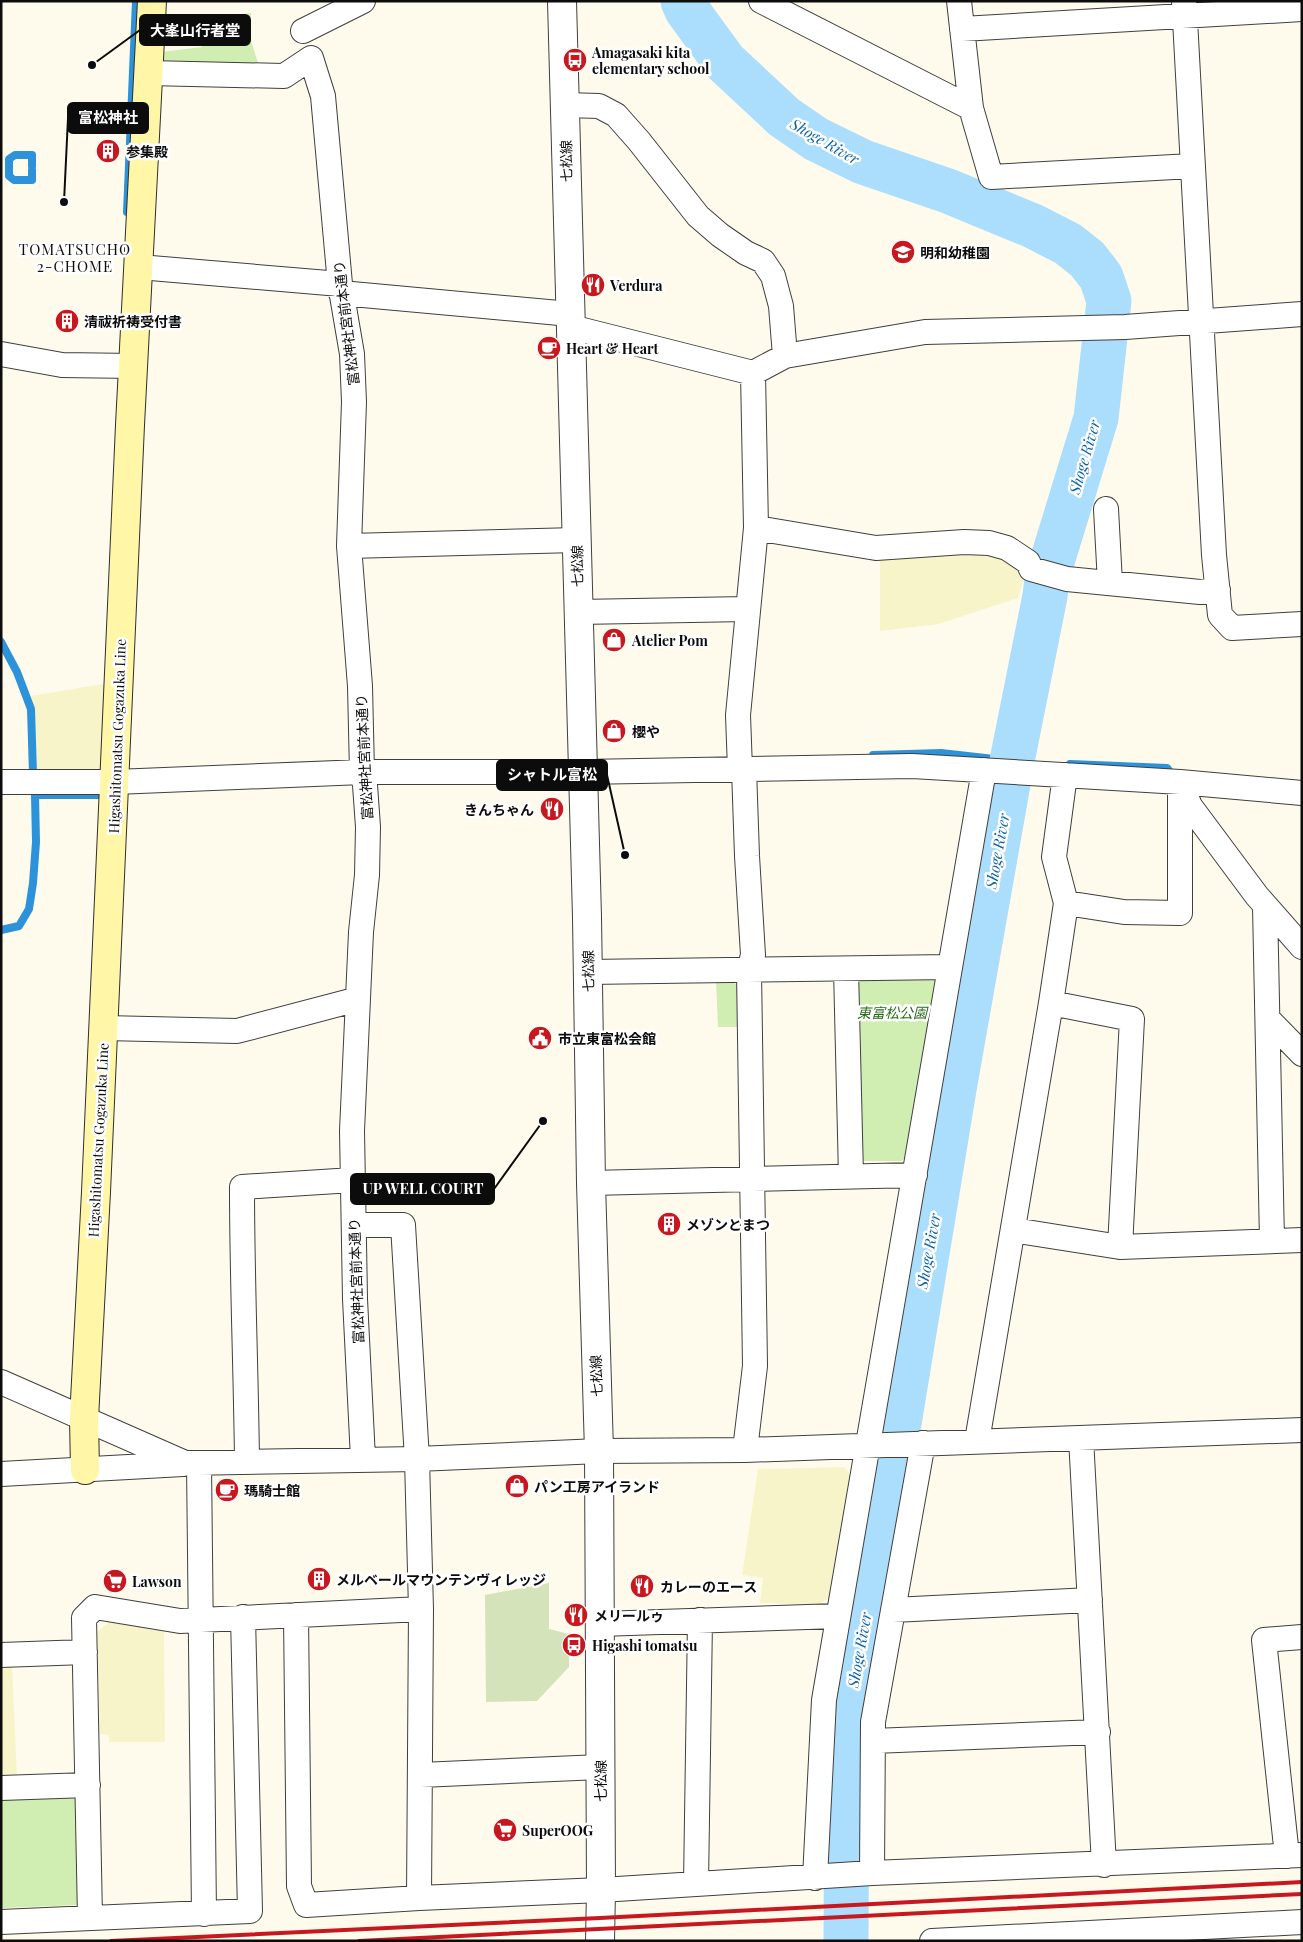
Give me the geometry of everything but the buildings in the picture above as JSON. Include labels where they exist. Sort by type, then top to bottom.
[{"type":"main road","name":"Higashitomatsu Gogazuka Line","points":[[85,1470],[84,1419],[152,1]]},
{"type":"street","points":[[303,31],[363,1]]},
{"type":"street","name":"七松線","points":[[562,1],[599,1451],[600,1941]]},
{"type":"street","points":[[761,1],[971,108]]},
{"type":"street","points":[[959,1],[971,108],[991,177],[1192,166]]},
{"type":"street","points":[[962,29],[1184,8],[1302,9]]},
{"type":"street","points":[[1184,8],[1214,555],[1220,614],[1232,628],[1302,624]]},
{"type":"street","name":"富松神社宮前本通り","points":[[148,73],[284,76],[311,58],[323,96],[341,289],[352,354],[354,385],[349,546],[360,686],[362,772],[368,827],[367,876],[361,932],[352,1131],[356,1309],[363,1459]]},
{"type":"street","points":[[565,105],[599,106],[616,115],[698,216],[720,235],[746,253],[763,261],[773,276],[781,306],[785,356]]},
{"type":"street","points":[[139,267],[341,289],[570,320],[753,373],[785,356],[925,332],[1088,328],[1302,314]]},
{"type":"street","points":[[1,354],[62,366],[134,366]]},
{"type":"street","points":[[745,1450],[756,1366],[749,971],[753,955],[738,716],[756,528],[753,373]]},
{"type":"street","points":[[1106,509],[1110,583]]},
{"type":"street","points":[[756,528],[876,548],[964,542],[989,543],[1007,548],[1028,562],[1031,569],[1067,579],[1200,592],[1218,590]]},
{"type":"street","points":[[349,546],[577,540]]},
{"type":"street","points":[[578,612],[747,609]]},
{"type":"street","points":[[1,782],[115,782],[362,772],[583,772],[912,766],[1065,774],[1302,792]]},
{"type":"street","points":[[822,1877],[824,1700],[838,1616],[874,1445],[915,1175],[950,967],[988,770]]},
{"type":"street","points":[[977,1441],[1051,1004],[1066,903],[1054,857],[1065,774]]},
{"type":"street","points":[[1066,903],[1124,912],[1180,913],[1180,782]]},
{"type":"street","points":[[1180,782],[1190,806],[1265,906],[1301,943]]},
{"type":"street","points":[[1265,906],[1272,1241]]},
{"type":"street","points":[[588,972],[950,967]]},
{"type":"street","points":[[846,969],[851,1176]]},
{"type":"street","points":[[104,1028],[237,1031],[358,999]]},
{"type":"street","points":[[1051,1004],[1132,1019],[1120,1247]]},
{"type":"street","points":[[1268,1019],[1302,1054]]},
{"type":"street","points":[[591,1183],[915,1175]]},
{"type":"street","points":[[247,1462],[246,1356],[242,1272],[242,1187],[353,1180]]},
{"type":"street","points":[[354,1226],[403,1226],[417,1458],[421,1610],[419,1898]]},
{"type":"street","points":[[1013,1230],[1120,1247],[1302,1240]]},
{"type":"street","points":[[1,1382],[84,1419],[192,1463]]},
{"type":"street","points":[[1,1474],[192,1463],[417,1458],[599,1451],[745,1450],[1302,1430]]},
{"type":"street","points":[[1081,1438],[1104,1865]]},
{"type":"street","points":[[867,1874],[873,1722],[893,1610],[918,1444]]},
{"type":"street","points":[[192,1463],[200,1620],[204,1914]]},
{"type":"street","points":[[893,1610],[1090,1600]]},
{"type":"street","points":[[90,1918],[84,1618],[96,1607],[180,1621],[421,1610]]},
{"type":"street","points":[[296,1615],[299,1886],[306,1905],[867,1874],[1104,1865],[1294,1855],[1264,1640],[1302,1637]]},
{"type":"street","points":[[600,1624],[838,1616]]},
{"type":"street","points":[[1,1922],[250,1911],[243,1617]]},
{"type":"street","points":[[696,1884],[700,1620]]},
{"type":"street","points":[[1,1655],[85,1652]]},
{"type":"street","points":[[873,1741],[1098,1732]]},
{"type":"street","points":[[420,1775],[600,1767]]},
{"type":"street","points":[[1,1788],[88,1785]]},
{"type":"street","points":[[932,1941],[1248,1933],[1302,1922]]},
{"type":"shaded area","points":[[992,550],[1026,571],[1018,598],[939,624],[880,631],[880,556]]},
{"type":"shaded area","points":[[109,683],[105,772],[37,774],[34,707],[31,696]]},
{"type":"shaded area","points":[[844,1467],[851,1474],[829,1598],[818,1605],[760,1603],[763,1578],[742,1575],[758,1469]]},
{"type":"shaded area","points":[[109,1622],[164,1630],[165,1742],[109,1742],[109,1735],[100,1734],[97,1632]]},
{"type":"shaded area","points":[[12,1664],[17,1777],[1,1778],[1,1665]]},
{"type":"green space","points":[[251,13],[249,34],[259,66],[160,65],[161,52],[202,47],[204,19]]},
{"type":"green space","points":[[730,979],[739,987],[740,1027],[718,1027],[716,980]]},
{"type":"green space","name":"東富松公園","points":[[936,979],[910,1155],[901,1161],[864,1161],[858,1156],[852,980]]},
{"type":"green space","points":[[549,1583],[549,1629],[569,1634],[569,1667],[537,1701],[486,1702],[485,1595]]},
{"type":"green space","points":[[76,1795],[79,1905],[1,1908],[1,1797]]},
{"type":"waterway","points":[[127,212],[136,1]]},
{"type":"waterway","name":"Shoge River","points":[[683,1],[687,10],[725,62],[784,117],[816,139],[863,162],[948,191],[1033,226],[1068,244],[1087,259],[1101,277],[1109,301],[1096,418],[1047,578],[1012,761],[954,1089],[891,1472],[847,1717],[846,1941]]},
{"type":"waterway","points":[[32,166],[32,155],[15,155],[9,159],[9,176],[14,180],[32,180],[32,170]]},
{"type":"waterway","points":[[1,642],[17,672],[31,709],[33,774]]},
{"type":"waterway","points":[[873,755],[941,753],[994,759]]},
{"type":"waterway","points":[[1070,764],[1167,768],[1173,776]]},
{"type":"waterway","points":[[1,930],[19,926],[29,909],[36,842],[35,795],[102,795]]},
{"type":"railway","points":[[111,1941],[1302,1882]]},
{"type":"railway","points":[[359,1941],[1302,1894]]},
{"type":"place","name":"Amagasaki kita elementary school","points":[[575,60]]},
{"type":"place","name":"大峯山行者堂","points":[[92,65]]},
{"type":"place","name":"参集殿","points":[[108,151]]},
{"type":"place","name":"富松神社","points":[[64,202]]},
{"type":"place","name":"明和幼稚園","points":[[903,252]]},
{"type":"place","name":"Verdura","points":[[593,285]]},
{"type":"place","name":"清祓祈祷受付書","points":[[67,321]]},
{"type":"place","name":"Heart & Heart","points":[[549,348]]},
{"type":"place","name":"Atelier Pom","points":[[614,640]]},
{"type":"place","name":"櫻や","points":[[614,731]]},
{"type":"place","name":"きんちゃん","points":[[552,809]]},
{"type":"place","name":"シャトル富松","points":[[625,855]]},
{"type":"place","name":"市立東富松会館","points":[[540,1038]]},
{"type":"place","name":"UP WELL COURT","points":[[543,1121]]},
{"type":"place","name":"メゾンとまつ","points":[[669,1224]]},
{"type":"place","name":"パン工房アイランド","points":[[517,1486]]},
{"type":"place","name":"瑪騎士館","points":[[227,1490]]},
{"type":"place","name":"メルベールマウンテンヴィレッジ","points":[[319,1579]]},
{"type":"place","name":"Lawson","points":[[115,1581]]},
{"type":"place","name":"カレーのエース","points":[[642,1586]]},
{"type":"place","name":"メリールゥ","points":[[576,1615]]},
{"type":"place","name":"Higashi tomatsu","points":[[574,1645]]},
{"type":"place","name":"SuperOOG","points":[[505,1830]]},
{"type":"district","name":"TOMATSUCHO 2-CHOME","points":[[75,258]]}]
